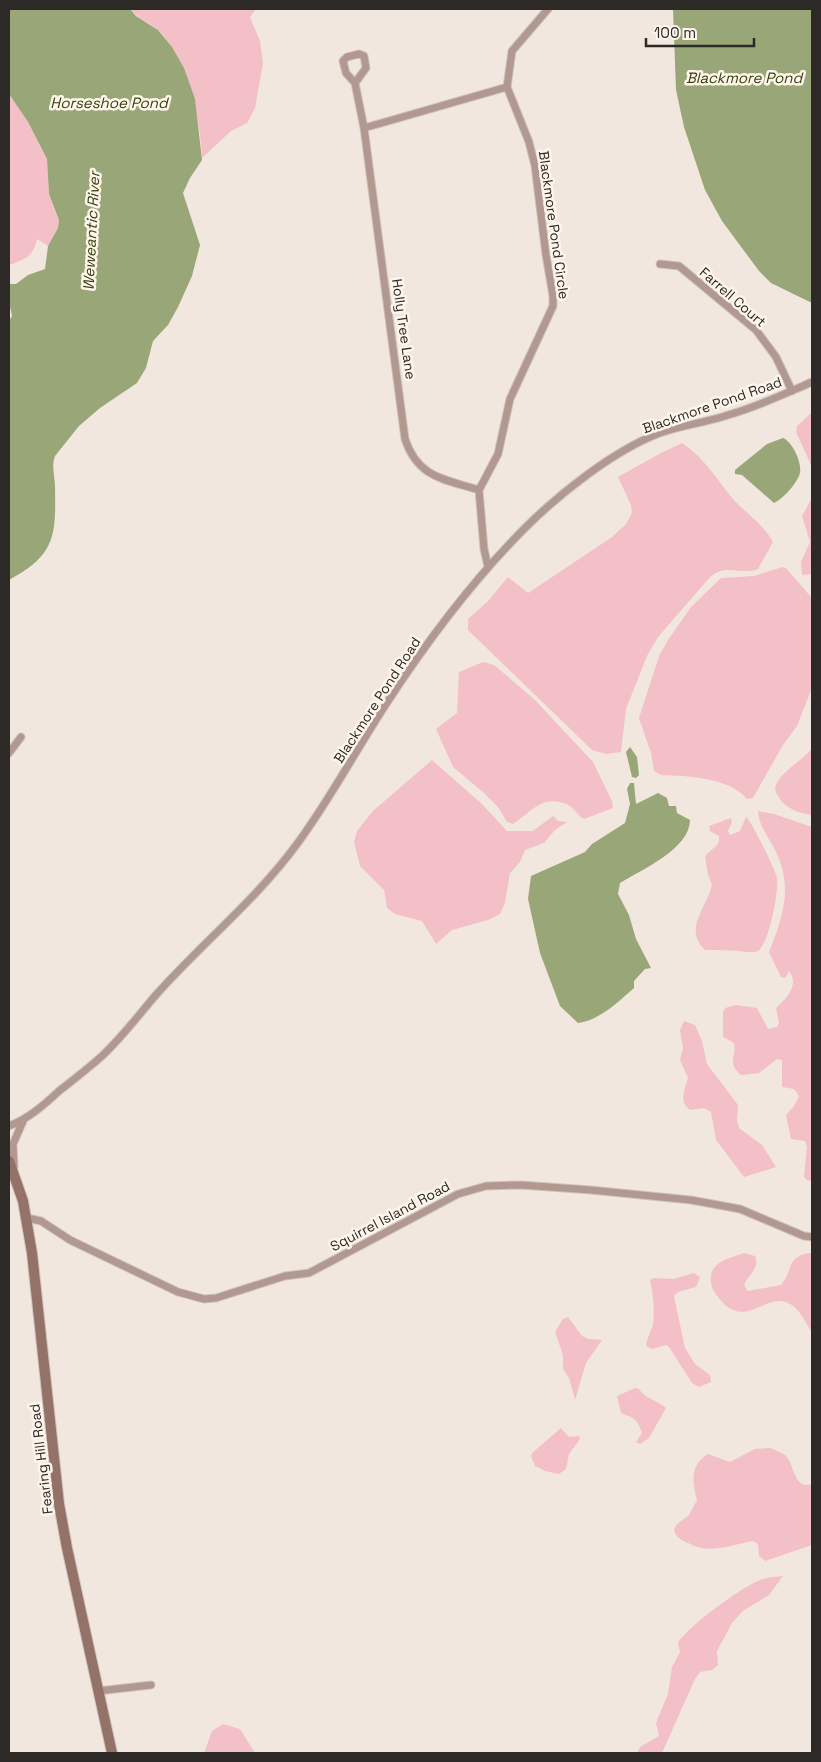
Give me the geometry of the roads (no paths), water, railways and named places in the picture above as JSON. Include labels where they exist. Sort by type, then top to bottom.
[{"type":"main road","name":"Fearing Hill Road","points":[[9,1161],[15,1175],[27,1218],[60,1504],[112,1753]]},
{"type":"street","name":"Blackmore Pond Circle","points":[[479,490],[498,454],[510,399],[524,364],[549,315],[554,296],[546,255],[535,166],[529,142],[507,87],[512,51],[548,9]]},
{"type":"street","name":"Holly Tree Lane","points":[[355,83],[364,128],[405,438],[416,464],[437,478],[479,490]]},
{"type":"street","points":[[364,128],[507,87]]},
{"type":"street","name":"Farrell Court","points":[[660,264],[679,266],[756,330],[776,357],[792,391]]},
{"type":"street","name":"Blackmore Pond Road","points":[[9,1126],[24,1119],[103,1055],[182,966],[271,876],[328,800],[387,702],[418,657],[488,567],[526,527],[570,490],[609,461],[642,441],[677,427],[727,416],[812,382]]},
{"type":"street","points":[[479,490],[484,549],[488,567]]},
{"type":"street","points":[[9,753],[21,737]]},
{"type":"street","name":"Blackmore Pond Road","points":[[15,1175],[13,1144],[24,1119]]},
{"type":"street","name":"Squirrel Island Road","points":[[27,1218],[42,1221],[70,1240],[178,1292],[204,1299],[216,1298],[276,1278],[309,1273],[458,1194],[486,1186],[521,1185],[600,1190],[691,1200],[740,1209],[804,1236],[812,1237]]},
{"type":"street","points":[[98,1691],[151,1685]]},
{"type":"water","name":"Horseshoe Pond","points":[[9,9],[130,9],[136,16],[158,30],[172,47],[184,68],[195,99],[202,160],[183,193],[200,245],[192,276],[178,307],[168,325],[153,341],[146,368],[137,383],[100,408],[79,426],[55,456],[53,467],[55,519],[50,543],[36,562],[9,580],[9,321],[12,316],[9,302],[9,284],[16,284],[28,275],[45,269],[48,246],[58,228],[59,220],[49,194],[47,159],[28,122],[9,94]]},
{"type":"water","name":"Blackmore Pond","points":[[673,9],[812,9],[812,303],[771,283],[759,271],[722,221],[705,190],[684,127],[676,90]]},
{"type":"water","points":[[783,438],[787,440],[797,455],[800,472],[792,487],[774,503],[742,475],[735,474],[735,470],[767,444]]},
{"type":"water","points":[[630,747],[637,757],[639,775],[636,778],[632,777],[626,752]]},
{"type":"water","points":[[630,783],[634,783],[636,804],[658,793],[667,798],[669,806],[676,806],[677,813],[690,820],[688,831],[682,840],[663,858],[620,883],[618,894],[629,915],[636,939],[651,968],[645,969],[634,981],[634,988],[608,1010],[594,1018],[578,1023],[560,1006],[540,953],[528,899],[531,876],[585,852],[592,844],[625,823],[630,804],[627,789]]},
{"type":"water label","name":"Weweantic River","points":[[91,231]]}]
